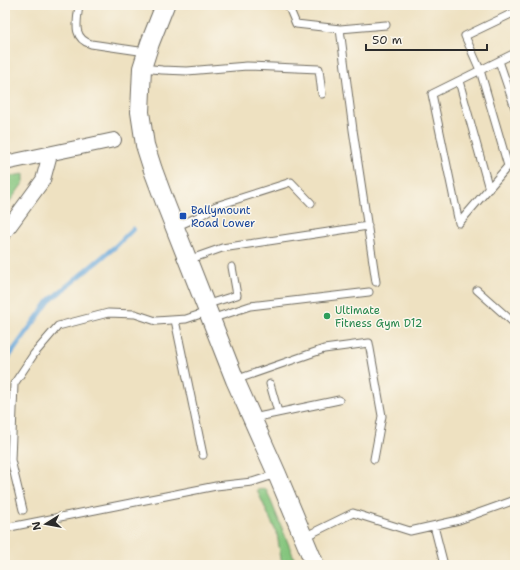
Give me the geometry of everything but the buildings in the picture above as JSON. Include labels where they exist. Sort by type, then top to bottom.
[{"type":"street","points":[[166,5],[144,60],[140,112],[145,145],[153,170],[235,380],[277,474],[315,565]]},
{"type":"street","points":[[5,163],[114,140]]},
{"type":"street","points":[[5,232],[43,180],[50,154]]},
{"type":"lane","points":[[79,5],[77,20],[79,36],[83,41],[91,44],[144,60],[162,70],[187,71],[247,66],[319,69],[322,94]]},
{"type":"lane","points":[[288,5],[296,24],[340,29],[386,25]]},
{"type":"lane","points":[[508,166],[480,70],[465,36],[515,12]]},
{"type":"lane","points":[[340,29],[353,130],[376,282]]},
{"type":"lane","points":[[515,53],[432,94],[459,223],[515,158]]},
{"type":"lane","points":[[499,61],[515,108]]},
{"type":"lane","points":[[459,81],[489,189]]},
{"type":"lane","points":[[175,227],[198,217],[216,206],[291,182],[311,203]]},
{"type":"lane","points":[[188,260],[222,248],[368,226]]},
{"type":"lane","points":[[208,312],[237,295],[232,267]]},
{"type":"lane","points":[[477,290],[515,324]]},
{"type":"lane","points":[[23,510],[11,460],[14,384],[34,354],[58,326],[108,313],[135,314],[156,321],[175,320],[186,319],[208,312],[369,292]]},
{"type":"lane","points":[[175,320],[203,455]]},
{"type":"lane","points":[[235,380],[324,349],[369,343],[382,416],[374,459]]},
{"type":"lane","points":[[270,384],[278,412]]},
{"type":"lane","points":[[251,418],[339,400]]},
{"type":"lane","points":[[5,528],[216,486],[252,482],[277,474]]},
{"type":"lane","points":[[304,537],[353,513],[410,531],[460,520],[515,500]]},
{"type":"lane","points":[[434,526],[444,565]]},
{"type":"green space","points":[[24,174],[24,182],[5,208],[5,177]]},
{"type":"green space","points":[[266,489],[297,565],[282,565],[277,534],[257,490]]},
{"type":"waterway","points":[[5,362],[49,301],[116,246],[133,229]]},
{"type":"place","name":"Ballymount Road Lower","points":[[183,216]]},
{"type":"place","name":"Ultimate Fitness Gym D12","points":[[327,316]]}]
